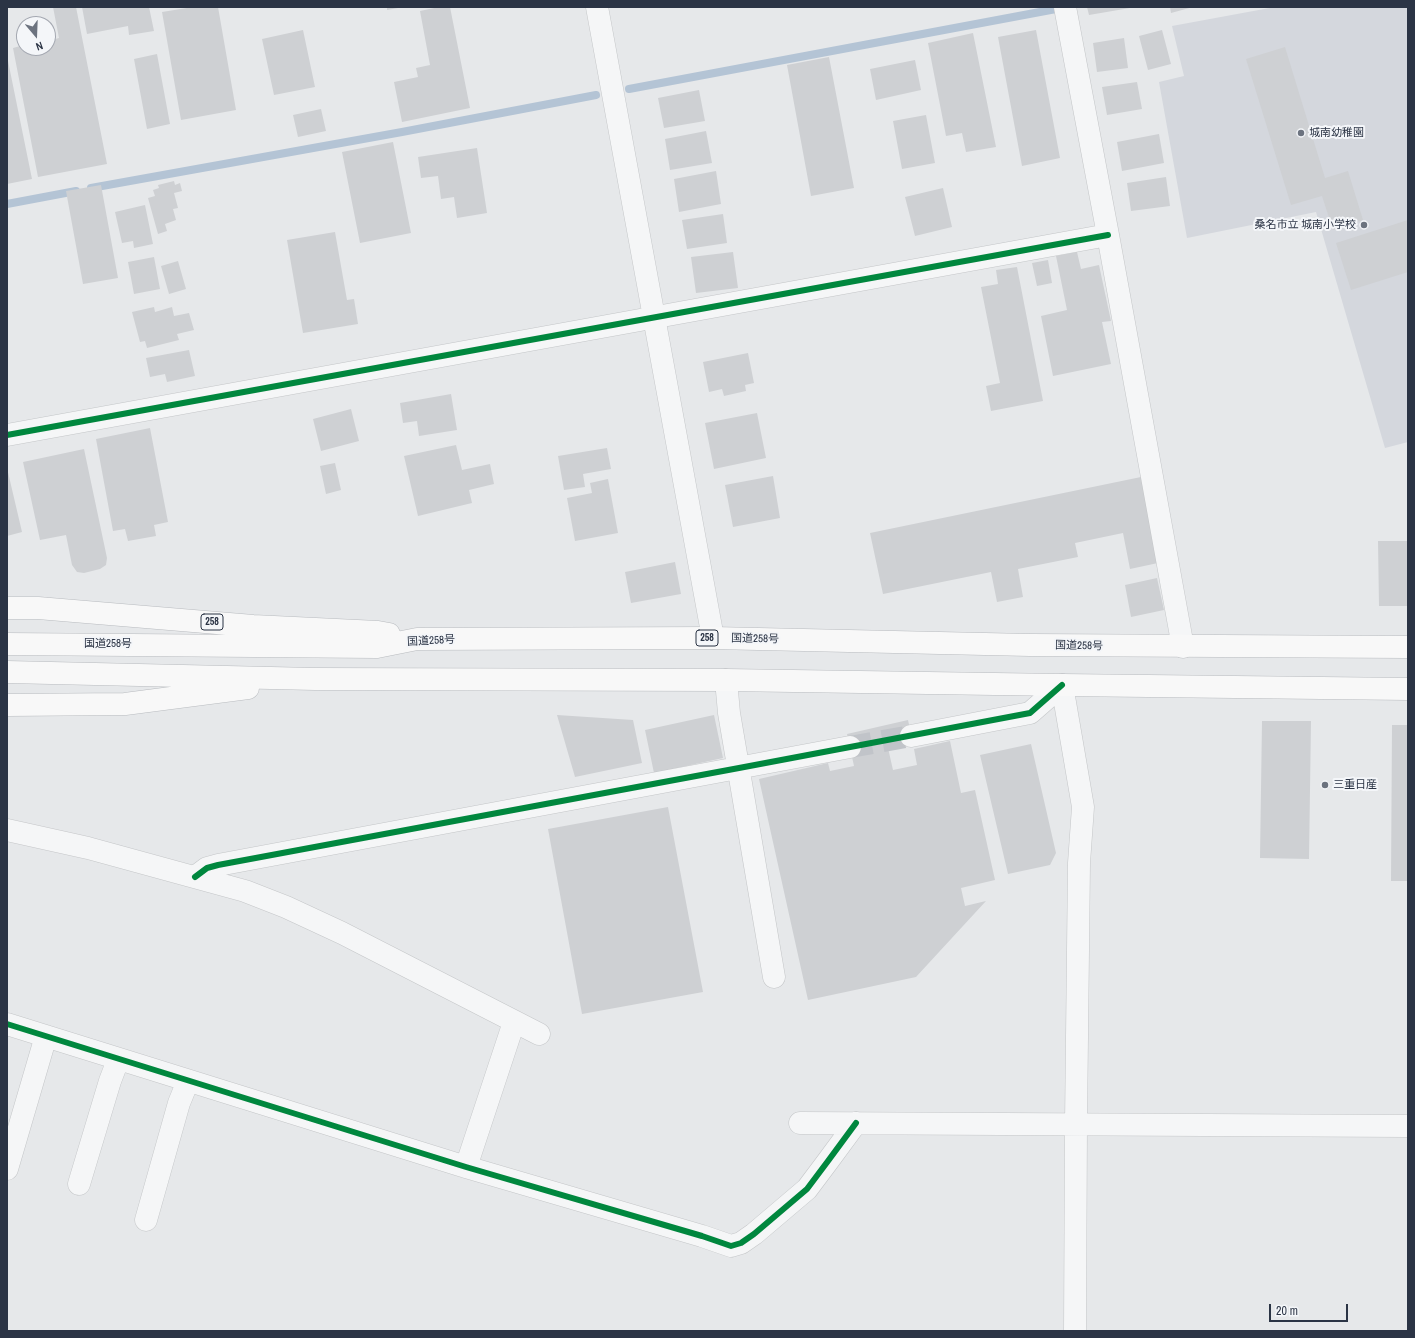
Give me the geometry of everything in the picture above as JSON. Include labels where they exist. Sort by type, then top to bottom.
[{"type":"highway","name":"258","points":[[7,608],[38,608],[253,626],[378,632],[417,639]]},
{"type":"highway","name":"国道258号","points":[[7,644],[377,647],[417,639],[713,638],[1183,647],[1408,647]]},
{"type":"highway","points":[[7,672],[315,679],[726,680],[1062,686],[1408,689]]},
{"type":"highway","points":[[7,705],[125,704],[315,679]]},
{"type":"street","points":[[597,7],[713,638]]},
{"type":"street","points":[[1065,7],[1183,647]]},
{"type":"street","points":[[7,435],[1108,236]]},
{"type":"street","points":[[726,680],[729,713],[774,977]]},
{"type":"street","points":[[912,736],[1030,713],[1062,686],[1084,807],[1079,863],[1075,1331]]},
{"type":"street","points":[[195,877],[207,868],[218,865],[850,748]]},
{"type":"street","points":[[7,830],[88,848],[245,891],[342,933],[539,1034]]},
{"type":"street","points":[[466,1167],[514,1022]]},
{"type":"street","points":[[7,1024],[118,1060],[466,1167],[702,1236],[731,1246],[741,1243],[754,1234],[807,1188],[856,1123]]},
{"type":"street","points":[[8,1168],[46,1036]]},
{"type":"street","points":[[79,1184],[118,1060]]},
{"type":"street","points":[[146,1220],[179,1103],[188,1081]]},
{"type":"street","points":[[800,1123],[1408,1126]]},
{"type":"shaded area","name":"桑名市立 城南小学校","points":[[1275,7],[1408,7],[1408,442],[1385,448],[1316,212],[1187,238],[1159,82],[1184,76],[1172,26]]},
{"type":"building","points":[[53,7],[76,7],[107,164],[38,177],[13,48],[16,47],[16,56],[56,56],[56,39],[59,38],[56,16]]},
{"type":"building","points":[[82,7],[149,7],[154,31],[129,35],[128,26],[87,34]]},
{"type":"building","points":[[193,7],[218,7],[236,110],[181,120],[162,12]]},
{"type":"building","points":[[387,7],[398,7],[398,8],[387,10]]},
{"type":"building","points":[[439,7],[450,7],[470,108],[402,122],[394,82],[418,77],[416,68],[430,65],[420,11]]},
{"type":"building","points":[[1087,7],[1130,7],[1130,8],[1089,15]]},
{"type":"building","points":[[1170,7],[1193,7],[1171,13]]},
{"type":"building","points":[[303,30],[315,87],[274,95],[262,39]]},
{"type":"building","points":[[1036,30],[1060,158],[1022,166],[998,37]]},
{"type":"building","points":[[1162,30],[1171,64],[1148,70],[1139,36]]},
{"type":"building","points":[[973,33],[996,147],[966,152],[962,133],[946,136],[928,43]]},
{"type":"building","points":[[1124,38],[1128,68],[1097,72],[1093,43]]},
{"type":"building","points":[[1285,47],[1325,178],[1348,171],[1363,220],[1333,230],[1322,196],[1291,205],[1246,59]]},
{"type":"building","points":[[157,54],[170,124],[147,129],[134,59]]},
{"type":"building","points":[[7,56],[32,179],[7,184]]},
{"type":"building","points":[[829,57],[854,188],[811,196],[787,65]]},
{"type":"building","points":[[915,60],[921,90],[876,100],[870,69]]},
{"type":"building","points":[[1137,82],[1142,109],[1107,115],[1102,87]]},
{"type":"building","points":[[699,90],[705,121],[664,128],[658,98]]},
{"type":"building","points":[[321,109],[326,131],[298,137],[293,115]]},
{"type":"building","points":[[926,115],[935,163],[902,169],[893,121]]},
{"type":"building","points":[[706,131],[712,163],[670,170],[665,139]]},
{"type":"building","points":[[1159,134],[1164,163],[1122,171],[1117,142]]},
{"type":"building","points":[[393,142],[411,233],[360,243],[342,152]]},
{"type":"building","points":[[477,148],[487,213],[457,218],[454,197],[441,199],[438,176],[421,178],[418,157]]},
{"type":"building","points":[[716,171],[721,204],[679,212],[674,179]]},
{"type":"building","points":[[1166,177],[1170,206],[1131,211],[1127,183]]},
{"type":"building","points":[[174,181],[175,185],[180,183],[182,191],[174,193],[178,208],[173,209],[176,220],[165,224],[167,231],[158,234],[148,198],[155,196],[153,190],[159,188],[158,185]]},
{"type":"building","points":[[101,185],[118,278],[83,284],[66,191]]},
{"type":"building","points":[[943,188],[952,227],[915,236],[905,197]]},
{"type":"building","points":[[145,205],[153,244],[134,248],[133,241],[122,243],[115,212]]},
{"type":"building","points":[[723,214],[727,243],[687,249],[682,220]]},
{"type":"building","points":[[1408,220],[1408,272],[1351,290],[1336,243]]},
{"type":"building","points":[[335,232],[347,300],[354,299],[358,324],[303,333],[287,240]]},
{"type":"building","points":[[733,252],[738,288],[696,293],[691,257]]},
{"type":"building","points":[[1077,252],[1081,269],[1099,265],[1111,321],[1102,322],[1111,364],[1053,376],[1041,316],[1067,310],[1056,256]]},
{"type":"building","points":[[154,257],[160,289],[134,294],[128,262]]},
{"type":"building","points":[[1048,260],[1052,283],[1037,286],[1032,263]]},
{"type":"building","points":[[178,261],[186,289],[169,294],[161,266]]},
{"type":"building","points":[[1017,267],[1043,401],[991,411],[986,386],[1000,383],[981,287],[998,284],[996,270]]},
{"type":"building","points":[[154,307],[155,312],[172,307],[174,316],[189,313],[194,330],[177,334],[179,340],[147,348],[145,341],[140,342],[132,312]]},
{"type":"building","points":[[189,350],[195,376],[167,382],[165,374],[150,377],[146,358]]},
{"type":"building","points":[[748,353],[754,383],[745,385],[746,391],[724,396],[722,389],[709,392],[703,362]]},
{"type":"building","points":[[451,394],[457,430],[419,436],[417,421],[403,423],[400,403]]},
{"type":"building","points":[[351,409],[359,441],[321,451],[313,419]]},
{"type":"building","points":[[757,413],[766,458],[714,469],[705,423]]},
{"type":"building","points":[[150,428],[168,522],[154,525],[156,536],[128,541],[125,529],[113,531],[96,439]]},
{"type":"building","points":[[456,445],[462,470],[490,464],[494,484],[469,490],[472,503],[418,516],[404,456]]},
{"type":"building","points":[[607,448],[611,469],[583,474],[585,487],[564,490],[558,456]]},
{"type":"building","points":[[84,449],[107,558],[106,565],[100,569],[84,573],[77,572],[72,565],[66,535],[40,540],[23,462]]},
{"type":"building","points":[[335,463],[341,490],[326,494],[320,466]]},
{"type":"building","points":[[7,468],[22,532],[7,536]]},
{"type":"building","points":[[773,476],[780,518],[733,527],[725,485]]},
{"type":"building","points":[[1141,477],[1158,563],[1130,569],[1123,533],[1075,543],[1078,557],[1018,569],[1023,597],[997,602],[991,572],[883,594],[870,533]]},
{"type":"building","points":[[608,479],[618,533],[575,541],[567,498],[592,493],[590,483]]},
{"type":"building","points":[[1378,541],[1408,541],[1408,606],[1379,606]]},
{"type":"building","points":[[675,562],[681,594],[631,603],[625,572]]},
{"type":"building","points":[[1157,578],[1164,610],[1131,617],[1125,585]]},
{"type":"building","points":[[557,715],[633,720],[642,763],[575,777]]},
{"type":"building","points":[[714,715],[723,758],[654,773],[645,730]]},
{"type":"building","points":[[908,720],[913,743],[888,748],[893,770],[917,765],[914,749],[950,741],[961,793],[975,790],[995,880],[961,888],[965,906],[986,901],[916,977],[808,1000],[759,779],[828,763],[830,771],[854,766],[847,734]]},
{"type":"building","points":[[1262,721],[1311,721],[1309,859],[1260,858]]},
{"type":"building","points":[[1392,725],[1408,725],[1408,881],[1391,881]]},
{"type":"building","points":[[1031,744],[1056,853],[1050,865],[1008,874],[980,755]]},
{"type":"building","points":[[668,807],[703,992],[582,1014],[548,829]]},
{"type":"waterway","points":[[629,89],[1056,9]]},
{"type":"waterway","points":[[91,188],[402,132],[596,95]]},
{"type":"waterway","points":[[7,204],[76,191]]},
{"type":"tunnel","points":[[850,747],[911,736]]},
{"type":"cycle path","points":[[7,435],[1108,235]]},
{"type":"cycle path","points":[[195,877],[207,868],[218,865],[1030,713],[1062,685]]},
{"type":"cycle path","points":[[7,1024],[466,1167],[702,1236],[731,1246],[741,1243],[754,1234],[807,1189],[856,1123]]},
{"type":"place","name":"城南幼稚園","points":[[1301,133]]},
{"type":"place","name":"桑名市立 城南小学校","points":[[1364,225]]},
{"type":"place","name":"三重日産","points":[[1325,785]]}]
